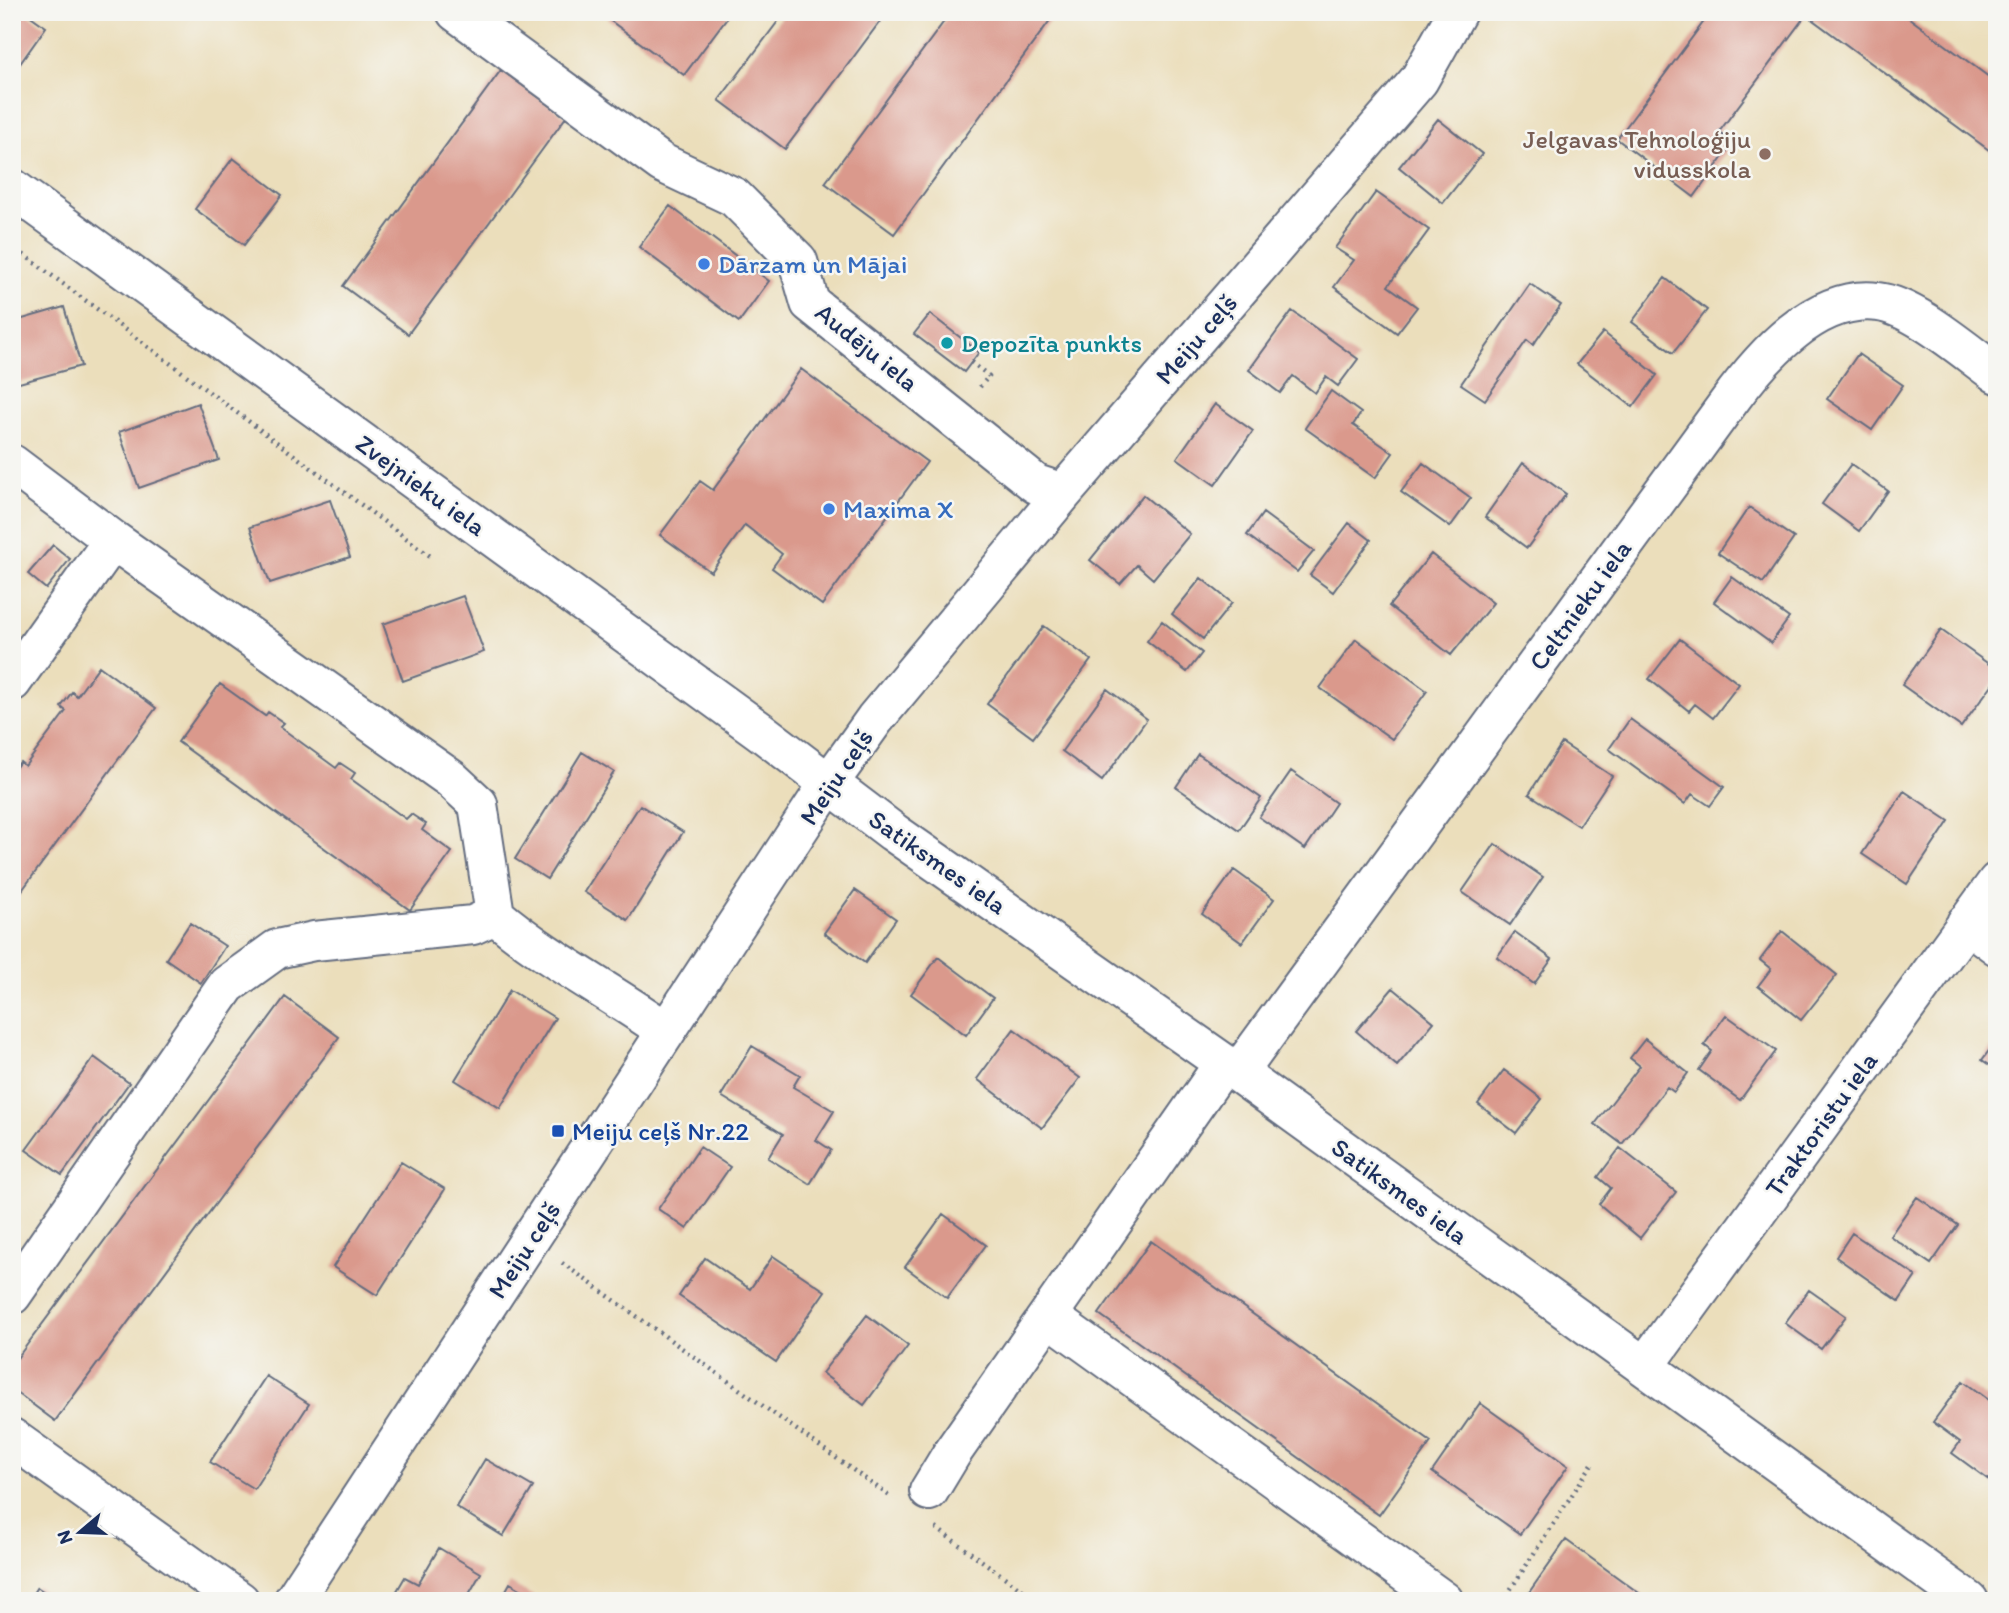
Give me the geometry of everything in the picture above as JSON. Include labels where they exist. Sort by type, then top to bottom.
[{"type":"street","name":"Audēju iela","points":[[456,12],[662,163],[734,197],[798,261],[810,303],[1036,484],[1063,493]]},
{"type":"street","name":"Meiju ceļš","points":[[293,1601],[829,783],[876,719],[1063,493],[1419,80],[1457,12]]},
{"type":"street","name":"Zvejnieku iela","points":[[16,199],[829,783]]},
{"type":"street","name":"Celtnieku iela","points":[[921,1506],[952,1453],[1048,1316],[1749,376],[1786,338],[1824,312],[1879,302],[1920,319],[1997,374]]},
{"type":"street","points":[[12,464],[113,540],[451,779],[478,804],[495,915],[533,947],[626,1003],[666,1031]]},
{"type":"street","points":[[12,682],[113,540]]},
{"type":"street","name":"Satiksmes iela","points":[[829,783],[893,832],[1231,1068],[1969,1601]]},
{"type":"street","name":"Traktoristu iela","points":[[1645,1366],[1997,882]]},
{"type":"street","points":[[12,1295],[227,985],[278,949],[314,941],[473,925],[495,915]]},
{"type":"street","points":[[1966,923],[1997,946]]},
{"type":"street","points":[[1048,1316],[1444,1601]]},
{"type":"street","points":[[12,1438],[240,1601]]},
{"type":"path","points":[[12,246],[433,558]]},
{"type":"path","points":[[531,1240],[921,1506],[1038,1601]]},
{"type":"path","points":[[1503,1601],[1594,1461]]},
{"type":"building","points":[[12,12],[25,12],[46,27],[12,75]]},
{"type":"building","points":[[613,12],[731,12],[684,75],[608,19]]},
{"type":"building","points":[[785,12],[887,12],[785,149],[719,100]]},
{"type":"building","points":[[951,12],[1056,12],[894,234],[825,183]]},
{"type":"building","points":[[1711,12],[1901,12],[1997,83],[1997,156],[1806,15],[1719,132],[1733,143],[1694,197],[1617,139]]},
{"type":"building","points":[[501,70],[566,117],[408,334],[343,286]]},
{"type":"building","points":[[1438,119],[1482,154],[1443,203],[1399,167]]},
{"type":"building","points":[[233,158],[282,195],[244,245],[195,209]]},
{"type":"building","points":[[1376,192],[1429,230],[1388,286],[1417,307],[1397,333],[1334,287],[1354,260],[1335,248]]},
{"type":"building","name":"Dārzam un Mājai","points":[[670,206],[769,281],[739,322],[639,247]]},
{"type":"building","points":[[1665,278],[1707,310],[1673,353],[1632,322]]},
{"type":"building","points":[[1530,284],[1561,305],[1533,345],[1527,340],[1485,400],[1461,384]]},
{"type":"building","points":[[64,307],[81,366],[12,385],[12,322]]},
{"type":"building","points":[[1292,311],[1358,359],[1338,386],[1326,377],[1315,393],[1293,376],[1280,393],[1249,370]]},
{"type":"building","name":"Depozīta punkts","points":[[930,314],[979,352],[964,372],[914,334]]},
{"type":"building","points":[[1603,332],[1657,375],[1633,407],[1577,364]]},
{"type":"building","points":[[1858,354],[1903,385],[1872,430],[1827,399]]},
{"type":"building","points":[[801,369],[927,462],[822,605],[772,568],[782,554],[745,525],[711,572],[660,535],[700,481],[713,490]]},
{"type":"building","points":[[1331,391],[1361,413],[1353,425],[1393,453],[1375,478],[1305,428]]},
{"type":"building","points":[[198,403],[219,460],[139,488],[119,432]]},
{"type":"building","points":[[1215,404],[1253,431],[1215,485],[1177,458]]},
{"type":"building","points":[[1423,463],[1471,498],[1450,527],[1401,492]]},
{"type":"building","points":[[1523,463],[1566,494],[1527,548],[1485,517]]},
{"type":"building","points":[[1851,464],[1888,491],[1859,531],[1822,504]]},
{"type":"building","points":[[1143,495],[1190,534],[1153,579],[1137,565],[1120,584],[1090,560]]},
{"type":"building","points":[[330,500],[350,557],[270,583],[250,527]]},
{"type":"building","points":[[1749,507],[1794,538],[1763,583],[1718,553]]},
{"type":"building","points":[[1263,513],[1314,551],[1297,572],[1247,535]]},
{"type":"building","points":[[1349,523],[1371,540],[1333,592],[1310,575]]},
{"type":"building","points":[[53,545],[70,559],[46,589],[28,574]]},
{"type":"building","points":[[1431,554],[1493,603],[1451,655],[1389,606]]},
{"type":"building","points":[[1732,577],[1789,618],[1771,643],[1714,602]]},
{"type":"building","points":[[1201,578],[1232,603],[1203,639],[1172,614]]},
{"type":"building","points":[[463,596],[484,652],[403,681],[383,624]]},
{"type":"building","points":[[1162,621],[1202,653],[1187,672],[1147,641]]},
{"type":"building","points":[[1044,626],[1091,660],[1033,738],[987,704]]},
{"type":"building","points":[[1941,630],[1997,670],[1997,678],[1961,727],[1902,685]]},
{"type":"building","points":[[1356,639],[1427,691],[1392,739],[1320,688]]},
{"type":"building","points":[[1680,639],[1739,684],[1713,718],[1695,704],[1689,711],[1649,679]]},
{"type":"building","points":[[99,666],[156,708],[12,904],[12,772],[20,762],[25,766],[66,711],[61,707],[72,692],[77,696]]},
{"type":"building","points":[[220,684],[265,716],[268,712],[284,723],[280,727],[336,768],[340,763],[355,773],[351,779],[406,819],[411,814],[426,824],[422,830],[452,852],[410,910],[178,742]]},
{"type":"building","points":[[1107,689],[1147,719],[1102,781],[1062,751]]},
{"type":"building","points":[[1630,719],[1724,787],[1710,806],[1692,794],[1685,804],[1609,749]]},
{"type":"building","points":[[1562,743],[1612,776],[1579,826],[1529,794]]},
{"type":"building","points":[[582,752],[614,772],[547,879],[515,859]]},
{"type":"building","points":[[1198,754],[1261,798],[1239,830],[1176,787]]},
{"type":"building","points":[[1291,771],[1336,803],[1305,849],[1259,817]]},
{"type":"building","points":[[1904,791],[1949,821],[1907,884],[1862,854]]},
{"type":"building","points":[[640,805],[683,832],[628,920],[584,892]]},
{"type":"building","points":[[1495,844],[1543,877],[1510,925],[1462,892]]},
{"type":"building","points":[[1234,870],[1274,899],[1242,943],[1202,914]]},
{"type":"building","points":[[855,890],[896,919],[865,963],[824,933]]},
{"type":"building","points":[[190,923],[225,946],[201,983],[166,959]]},
{"type":"building","points":[[1782,931],[1837,975],[1801,1020],[1758,986],[1771,969],[1760,960]]},
{"type":"building","points":[[1515,932],[1552,959],[1534,984],[1497,957]]},
{"type":"building","points":[[938,957],[993,998],[966,1035],[911,994]]},
{"type":"building","points":[[1393,988],[1434,1022],[1397,1066],[1356,1031]]},
{"type":"building","points":[[510,990],[555,1018],[500,1108],[455,1080]]},
{"type":"building","points":[[285,997],[339,1037],[55,1421],[12,1389],[12,1365]]},
{"type":"building","points":[[1726,1015],[1776,1051],[1740,1100],[1699,1070],[1712,1051],[1704,1045]]},
{"type":"building","points":[[1014,1029],[1080,1078],[1042,1128],[977,1079]]},
{"type":"building","points":[[1645,1039],[1688,1073],[1674,1092],[1667,1087],[1622,1144],[1595,1124],[1640,1066],[1630,1058]]},
{"type":"building","points":[[1997,1040],[1997,1070],[1982,1060]]},
{"type":"building","points":[[752,1046],[800,1075],[793,1087],[834,1111],[816,1140],[831,1150],[810,1184],[768,1158],[783,1134],[721,1096]]},
{"type":"building","points":[[94,1057],[129,1083],[62,1175],[26,1150]]},
{"type":"building","points":[[1504,1070],[1542,1099],[1516,1133],[1478,1104]]},
{"type":"building","points":[[700,1147],[730,1167],[687,1229],[658,1209]]},
{"type":"building","points":[[1620,1148],[1676,1192],[1640,1238],[1599,1204],[1611,1188],[1598,1177]]},
{"type":"building","points":[[401,1162],[445,1189],[377,1295],[333,1267]]},
{"type":"building","points":[[1917,1197],[1958,1225],[1931,1264],[1890,1236]]},
{"type":"building","points":[[943,1214],[986,1245],[947,1298],[905,1267]]},
{"type":"building","points":[[1852,1233],[1916,1276],[1899,1301],[1836,1257]]},
{"type":"building","points":[[1151,1241],[1431,1442],[1379,1515],[1099,1314]]},
{"type":"building","points":[[773,1256],[825,1291],[776,1362],[679,1296],[705,1258],[750,1289]]},
{"type":"building","points":[[1809,1290],[1846,1316],[1821,1349],[1785,1323]]},
{"type":"building","points":[[867,1315],[908,1346],[864,1405],[822,1373]]},
{"type":"building","points":[[266,1376],[309,1404],[254,1489],[210,1462]]},
{"type":"building","points":[[1963,1381],[1997,1406],[1997,1486],[1952,1453],[1960,1442],[1933,1422]]},
{"type":"building","points":[[1480,1403],[1568,1466],[1520,1534],[1432,1472]]},
{"type":"building","points":[[485,1459],[533,1487],[503,1536],[456,1507]]},
{"type":"building","points":[[1566,1540],[1650,1601],[1523,1601]]},
{"type":"building","points":[[439,1548],[481,1573],[465,1601],[391,1601],[405,1577],[418,1584]]},
{"type":"building","points":[[510,1583],[542,1601],[500,1601]]},
{"type":"building","points":[[37,1587],[57,1601],[28,1601]]},
{"type":"place","name":"Jelgavas Tehnoloģiju vidusskola","points":[[1765,154]]},
{"type":"place","name":"Dārzam un Mājai","points":[[704,264]]},
{"type":"place","name":"Depozīta punkts","points":[[947,343]]},
{"type":"place","name":"Maxima X","points":[[829,509]]},
{"type":"place","name":"Meiju ceļš Nr.22","points":[[558,1131]]}]
